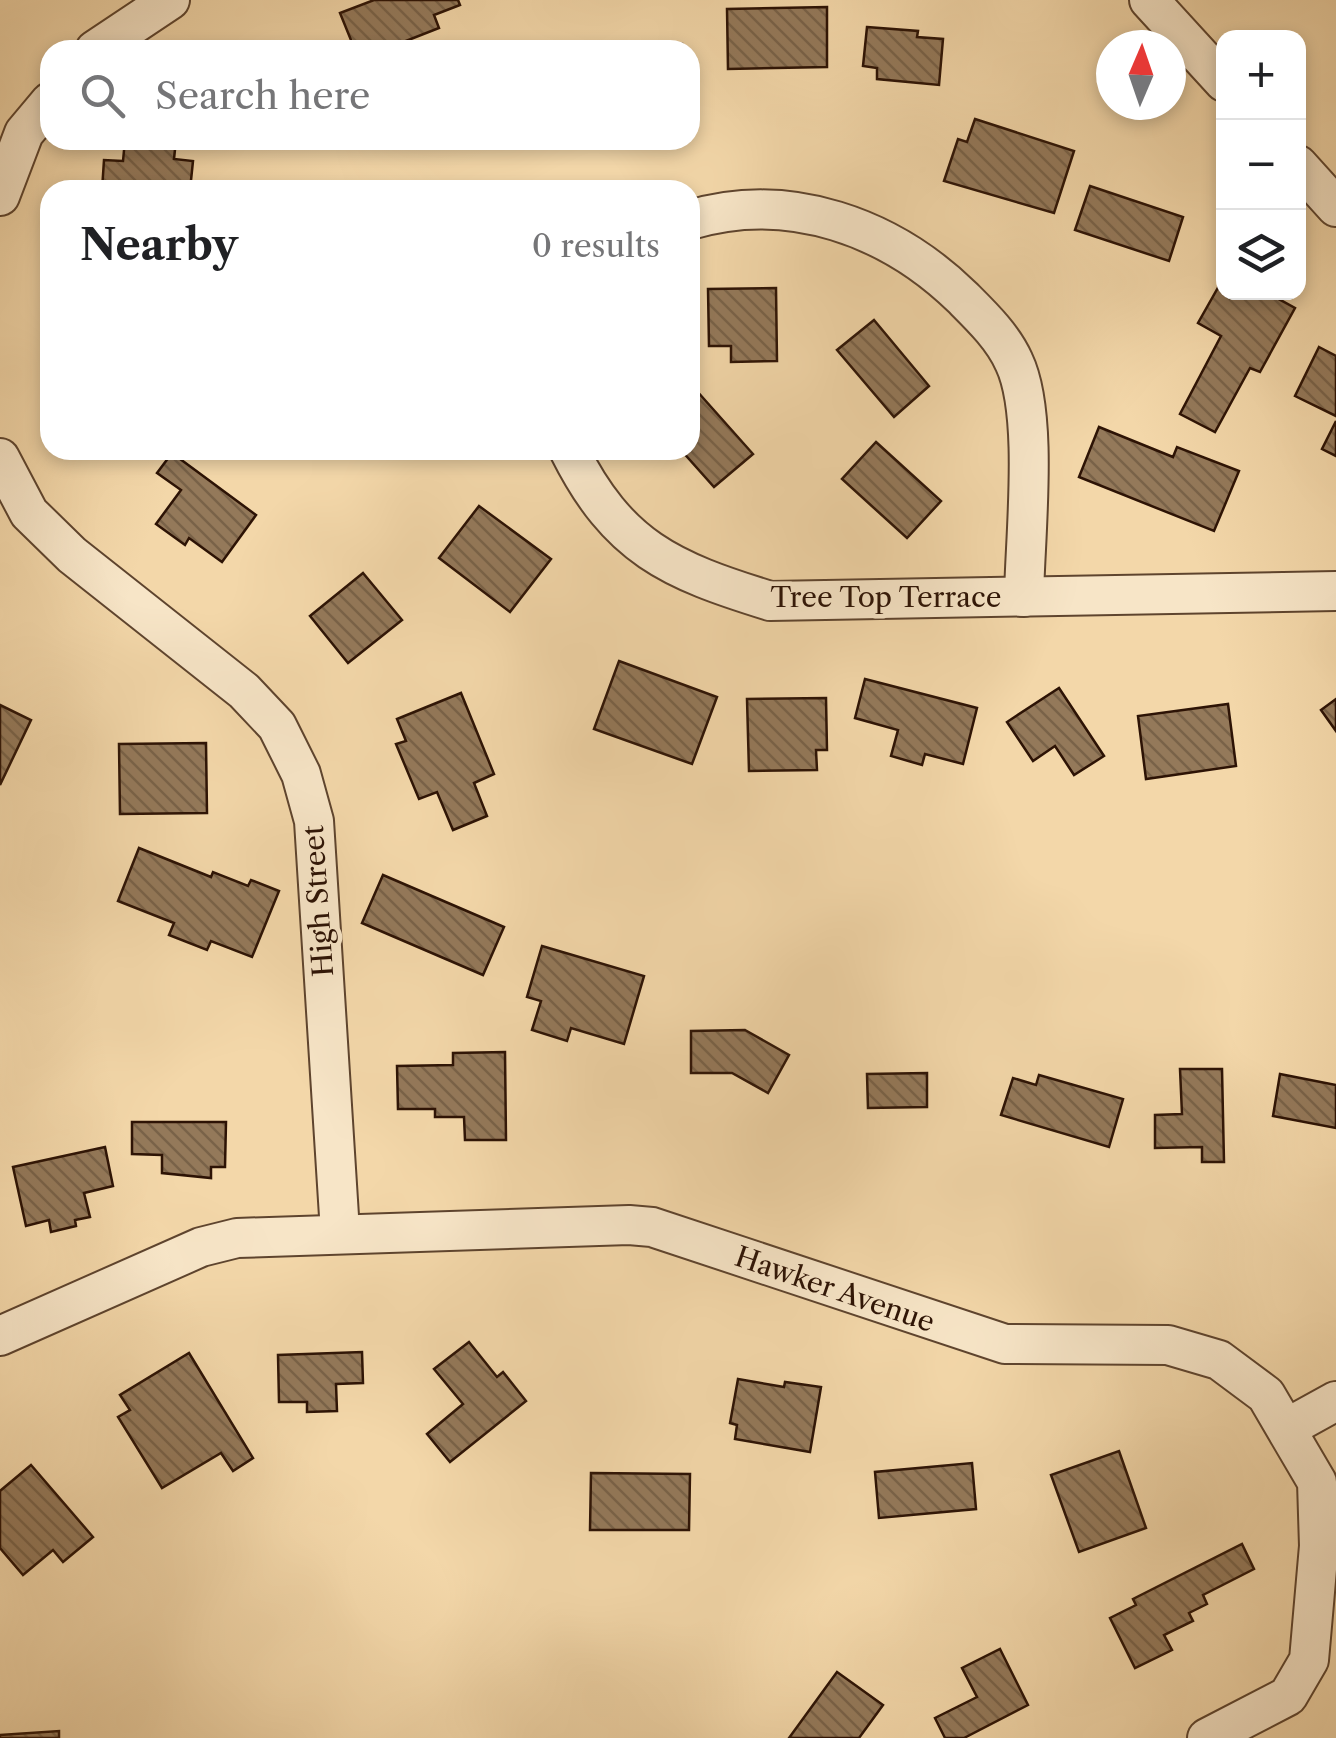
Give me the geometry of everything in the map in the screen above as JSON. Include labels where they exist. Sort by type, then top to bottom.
[{"type":"street","points":[[110,40],[170,0]]},
{"type":"street","points":[[1149,0],[1216,73]]},
{"type":"street","points":[[0,196],[24,133],[40,114]]},
{"type":"street","points":[[1306,175],[1336,207]]},
{"type":"street","name":"Tree Top Terrace","points":[[700,217],[714,212],[774,212],[834,220],[889,239],[936,272],[984,319],[1014,362],[1026,408],[1024,597]]},
{"type":"street","name":"High Street","points":[[0,458],[29,512],[72,555],[244,691],[277,726],[301,774],[314,821],[340,1232]]},
{"type":"street","name":"Tree Top Terrace","points":[[574,460],[624,533],[690,576],[770,601],[1336,591]]},
{"type":"street","name":"Hawker Avenue","points":[[0,1336],[201,1247],[237,1238],[340,1232],[652,1227],[1005,1344],[1168,1345],[1219,1360],[1266,1394],[1316,1482],[1318,1546],[1310,1660],[1288,1696],[1207,1738]]},
{"type":"street","points":[[1286,1428],[1336,1401]]},
{"type":"building","points":[[374,0],[458,0],[460,5],[434,15],[439,28],[408,40],[351,40],[340,13]]},
{"type":"building","points":[[827,7],[827,67],[728,69],[727,9]]},
{"type":"building","points":[[867,27],[918,31],[917,37],[943,39],[939,85],[877,79],[877,68],[863,66]]},
{"type":"building","points":[[975,119],[1074,151],[1054,213],[944,181],[958,139],[967,142]]},
{"type":"building","points":[[124,150],[175,150],[174,159],[193,161],[191,180],[103,180],[104,160],[123,161]]},
{"type":"building","points":[[1090,186],[1183,217],[1169,261],[1075,230]]},
{"type":"building","points":[[776,288],[777,361],[731,362],[731,346],[709,346],[708,289]]},
{"type":"building","points":[[1216,291],[1216,300],[1280,300],[1295,308],[1260,372],[1250,368],[1215,432],[1180,414],[1221,336],[1198,323]]},
{"type":"building","points":[[874,320],[929,386],[894,417],[837,350]]},
{"type":"building","points":[[1319,347],[1336,356],[1336,416],[1295,396]]},
{"type":"building","points":[[700,394],[753,454],[714,487],[690,460],[700,460]]},
{"type":"building","points":[[1336,421],[1336,456],[1322,449]]},
{"type":"building","points":[[1099,427],[1173,457],[1177,447],[1239,471],[1214,531],[1079,477]]},
{"type":"building","points":[[876,442],[941,501],[907,538],[842,479]]},
{"type":"building","points":[[167,460],[181,460],[256,515],[222,562],[189,538],[185,545],[156,524],[181,490],[157,473]]},
{"type":"building","points":[[479,506],[551,559],[510,612],[439,558]]},
{"type":"building","points":[[363,573],[402,620],[348,663],[310,616]]},
{"type":"building","points":[[619,661],[717,697],[692,764],[594,729]]},
{"type":"building","points":[[865,679],[977,708],[963,764],[925,754],[922,765],[891,756],[898,730],[855,718]]},
{"type":"building","points":[[1059,688],[1104,756],[1074,775],[1055,746],[1033,761],[1007,722]]},
{"type":"building","points":[[461,693],[494,774],[474,783],[487,816],[453,830],[437,792],[419,799],[396,744],[406,741],[397,719]]},
{"type":"building","points":[[826,698],[827,750],[816,750],[817,770],[749,771],[747,699]]},
{"type":"building","points":[[1336,699],[1336,731],[1321,710]]},
{"type":"building","points":[[1228,704],[1236,766],[1146,779],[1138,716]]},
{"type":"building","points":[[0,705],[31,720],[0,785]]},
{"type":"building","points":[[206,743],[207,813],[120,814],[119,744]]},
{"type":"building","points":[[139,848],[211,877],[213,872],[248,886],[251,880],[279,891],[252,957],[211,941],[207,950],[169,935],[174,923],[118,901]]},
{"type":"building","points":[[383,875],[504,927],[483,975],[362,923]]},
{"type":"building","points":[[542,946],[644,976],[624,1044],[571,1028],[567,1041],[532,1030],[541,1001],[527,997]]},
{"type":"building","points":[[745,1030],[789,1055],[768,1093],[732,1073],[691,1073],[691,1031]]},
{"type":"building","points":[[505,1052],[506,1140],[465,1140],[464,1117],[435,1117],[435,1109],[398,1109],[397,1066],[453,1065],[453,1053]]},
{"type":"building","points":[[1180,1069],[1222,1069],[1224,1162],[1202,1162],[1202,1147],[1155,1148],[1155,1115],[1182,1114]]},
{"type":"building","points":[[927,1073],[927,1107],[868,1108],[867,1074]]},
{"type":"building","points":[[1280,1074],[1336,1085],[1336,1128],[1273,1116]]},
{"type":"building","points":[[1039,1075],[1123,1099],[1109,1147],[1001,1115],[1013,1078],[1036,1085]]},
{"type":"building","points":[[132,1122],[226,1122],[225,1167],[211,1167],[211,1178],[162,1173],[162,1155],[132,1154]]},
{"type":"building","points":[[105,1147],[113,1186],[84,1193],[90,1217],[75,1220],[76,1226],[51,1232],[49,1220],[26,1226],[13,1167]]},
{"type":"building","points":[[469,1342],[497,1377],[503,1372],[526,1401],[450,1462],[427,1434],[463,1404],[434,1369]]},
{"type":"building","points":[[362,1352],[363,1383],[336,1384],[337,1411],[307,1412],[307,1402],[279,1402],[278,1355]]},
{"type":"building","points":[[189,1353],[253,1458],[233,1471],[221,1453],[162,1488],[118,1417],[130,1410],[120,1395]]},
{"type":"building","points":[[738,1379],[784,1387],[785,1382],[821,1387],[810,1452],[735,1439],[737,1425],[730,1423]]},
{"type":"building","points":[[1119,1451],[1146,1528],[1079,1552],[1051,1475]]},
{"type":"building","points":[[972,1463],[976,1509],[879,1518],[875,1472]]},
{"type":"building","points":[[31,1465],[93,1537],[63,1562],[53,1550],[23,1575],[0,1548],[0,1491]]},
{"type":"building","points":[[591,1473],[690,1474],[689,1530],[590,1530]]},
{"type":"building","points":[[1242,1544],[1254,1569],[1203,1595],[1207,1604],[1189,1613],[1193,1621],[1164,1635],[1172,1650],[1135,1668],[1110,1618],[1136,1605],[1133,1599]]},
{"type":"building","points":[[1000,1649],[1028,1705],[964,1738],[945,1738],[935,1718],[977,1697],[962,1668]]},
{"type":"building","points":[[837,1672],[883,1705],[859,1738],[789,1738]]},
{"type":"building","points":[[59,1731],[59,1738],[0,1738],[0,1735]]}]
